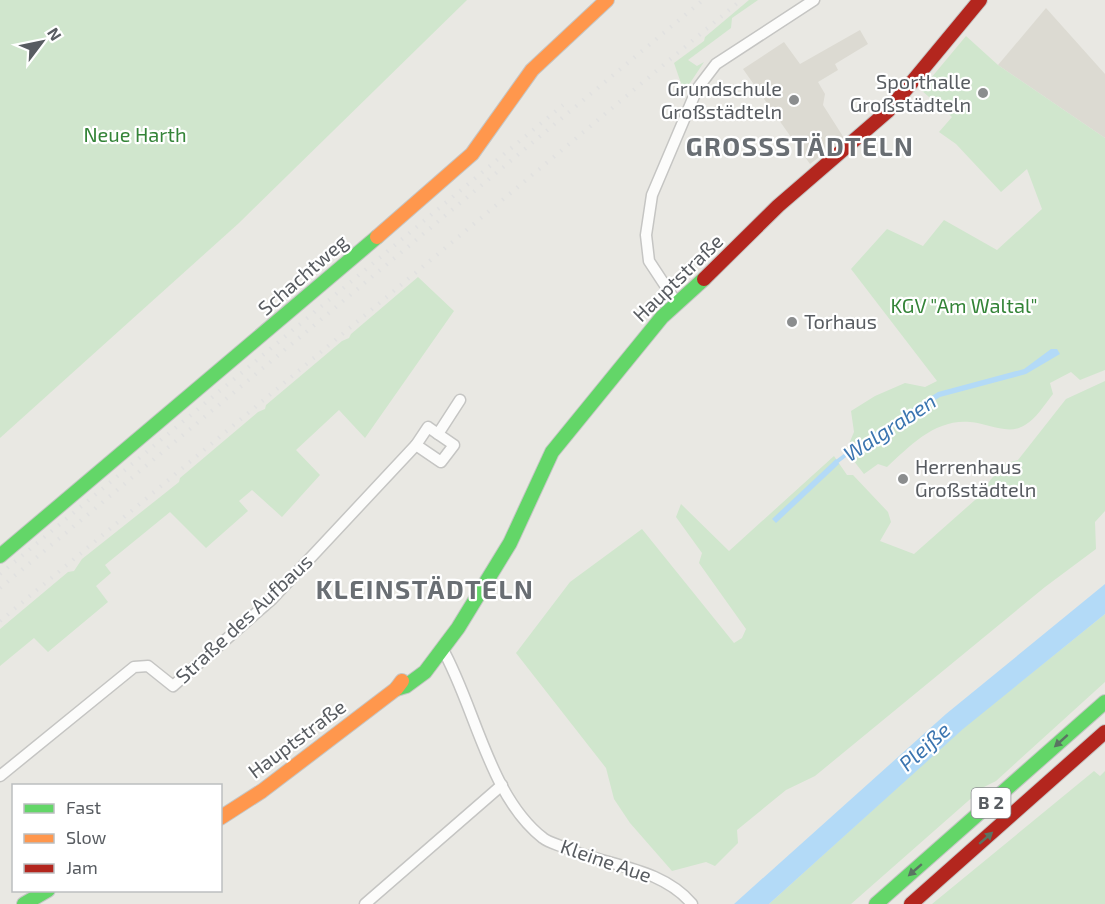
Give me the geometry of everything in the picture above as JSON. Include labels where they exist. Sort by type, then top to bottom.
[{"type":"main road","name":"Schachtweg","points":[[0,556],[317,290],[472,154],[494,128],[523,82],[548,51],[607,0]]},
{"type":"main road","name":"Hauptstraße","points":[[222,817],[270,785],[396,689],[407,674],[438,652],[469,611],[510,543],[552,452],[676,302],[717,267],[778,206],[888,111],[980,0]]},
{"type":"main road","name":"B 2","points":[[876,904],[1105,702]]},
{"type":"main road","name":"B 2","points":[[911,904],[1105,732]]},
{"type":"main road","points":[[24,904],[46,892]]},
{"type":"street","points":[[676,302],[649,261],[646,235],[652,195],[697,89],[716,64],[814,0]]},
{"type":"street","points":[[416,445],[441,462],[454,445],[438,434],[460,400]]},
{"type":"street","name":"Straße des Aufbaus","points":[[0,776],[134,667],[148,666],[173,686],[272,599],[416,445],[428,427],[438,434]]},
{"type":"street","name":"Kleine Aue","points":[[438,652],[502,785],[519,813],[544,838],[618,867],[657,877],[685,896],[692,904]]},
{"type":"street","points":[[365,904],[502,785]]},
{"type":"shaded area","points":[[1046,8],[1105,74],[1105,138],[998,65]]},
{"type":"shaded area","name":"Grundschule Großstädteln","points":[[860,30],[868,44],[835,64],[838,70],[818,82],[825,94],[823,105],[844,138],[810,164],[743,69],[784,42],[800,64]]},
{"type":"green space","name":"Neue Harth","points":[[0,0],[467,0],[239,223],[0,438]]},
{"type":"green space","points":[[749,0],[758,0],[732,18],[731,28],[688,60],[697,66],[704,62],[684,92],[674,63],[704,41],[705,37]]},
{"type":"green space","name":"KGV \"Am Waltal\"","points":[[966,36],[998,65],[1105,138],[1105,370],[1080,380],[1071,372],[1050,383],[1053,394],[1033,419],[1025,425],[1005,429],[970,422],[946,425],[924,435],[887,467],[878,464],[864,474],[846,451],[854,432],[851,411],[875,396],[905,383],[925,387],[937,381],[851,269],[887,229],[923,246],[944,220],[997,250],[1042,209],[1027,169],[1001,192],[956,144],[939,132],[952,117],[921,90]]},
{"type":"green space","points":[[418,277],[454,311],[365,438],[339,410],[296,450],[320,475],[282,517],[252,490],[239,501],[248,511],[206,548],[170,512],[105,565],[111,573],[96,586],[108,602],[48,652],[34,638],[0,666],[0,629],[68,572],[74,571],[82,559],[179,482],[180,478],[258,412],[265,409],[266,405],[342,341],[349,338]]},
{"type":"green space","points":[[1105,381],[1105,511],[1095,522],[1096,549],[1045,587],[815,776],[786,790],[737,830],[738,843],[715,866],[706,862],[672,871],[630,823],[614,799],[606,768],[516,653],[570,582],[642,529],[734,643],[742,638],[746,629],[699,563],[702,553],[676,517],[681,504],[729,551],[834,456],[847,475],[853,475],[888,512],[891,522],[880,541],[914,554],[975,500],[1003,464],[1018,460],[1066,399]]},
{"type":"green space","points":[[1105,614],[1105,682],[996,781],[984,787],[851,904],[769,904],[963,728]]},
{"type":"green space","points":[[1094,771],[1100,776],[1105,771],[1105,904],[932,904]]},
{"type":"water","points":[[1051,349],[1057,349],[1060,354],[1026,374],[940,397],[848,456],[846,451],[938,392],[1024,369]]},
{"type":"water","points":[[836,459],[839,464],[776,523],[772,519]]},
{"type":"water","name":"Pleiße","points":[[1105,584],[1105,614],[963,729],[769,904],[734,904],[946,714]]},
{"type":"waterway","name":"Walgraben","points":[[835,463],[851,451]]},
{"type":"railway","points":[[0,588],[703,0]]},
{"type":"railway","points":[[0,621],[741,0]]},
{"type":"railway","points":[[0,574],[563,105]]},
{"type":"traffic: fast","points":[[0,556],[377,237]]},
{"type":"traffic: fast","points":[[396,689],[406,686],[425,672],[458,628],[510,543],[552,452],[662,317],[704,279]]},
{"type":"traffic: fast","points":[[876,904],[1105,702]]},
{"type":"traffic: fast","points":[[24,904],[45,892]]},
{"type":"traffic: slow","points":[[377,237],[472,154],[532,70],[607,0]]},
{"type":"traffic: slow","points":[[222,817],[262,791],[396,689],[402,681]]},
{"type":"traffic: jam","points":[[704,279],[778,206],[888,111],[980,0]]},
{"type":"traffic: jam","points":[[911,904],[1105,732]]},
{"type":"place","name":"Sporthalle Großstädteln","points":[[983,93]]},
{"type":"place","name":"Grundschule Großstädteln","points":[[794,100]]},
{"type":"place","name":"Torhaus","points":[[792,322]]},
{"type":"place","name":"Herrenhaus Großstädteln","points":[[903,479]]},
{"type":"district","name":"GROSSSTÄDTELN","points":[[800,147]]},
{"type":"district","name":"KLEINSTÄDTELN","points":[[425,590]]}]
